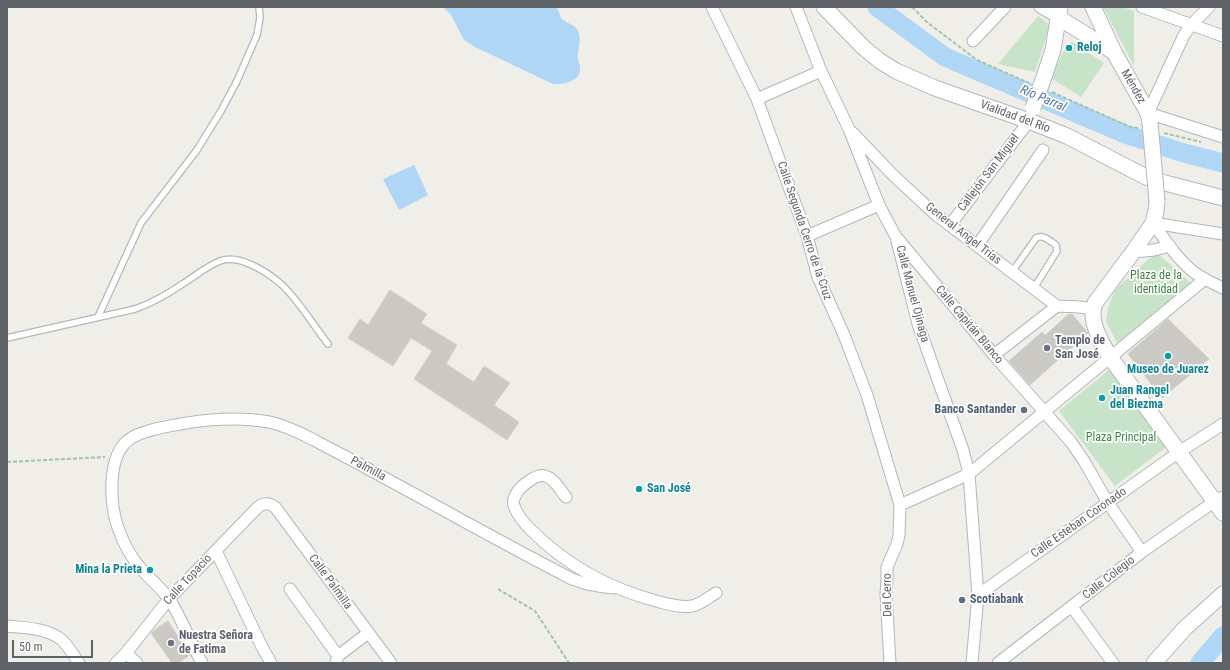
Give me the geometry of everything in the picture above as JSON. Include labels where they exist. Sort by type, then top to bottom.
[{"type":"main road","name":"Vialidad del Río","points":[[824,7],[864,48],[880,61],[896,71],[936,88],[1031,114],[1083,144],[1146,177],[1223,198]]},
{"type":"main road","points":[[1053,50],[1077,30],[1087,26],[1090,22],[1094,9]]},
{"type":"main road","name":"Méndez","points":[[1094,9],[1151,124]]},
{"type":"main road","points":[[1031,114],[1040,80],[1053,50],[1059,13]]},
{"type":"main road","points":[[1059,13],[1077,30],[1114,52]]},
{"type":"main road","points":[[1151,124],[1157,201],[1156,211],[1152,222],[1134,252],[1100,296],[1093,309],[1097,330],[1110,357],[1179,452],[1220,504]]},
{"type":"main road","points":[[1154,663],[1184,629],[1223,594]]},
{"type":"street","name":"Calle Segunda Cerro de la Cruz","points":[[712,7],[758,99],[807,236],[818,277],[867,395],[900,505]]},
{"type":"street","name":"Calle Manuel Ojinaga","points":[[796,7],[821,71],[849,129],[879,205],[896,237],[918,324],[963,450],[969,474],[978,594],[972,663]]},
{"type":"street","points":[[972,40],[1004,7]]},
{"type":"street","points":[[1040,7],[1059,13]]},
{"type":"street","points":[[1142,7],[1223,36]]},
{"type":"street","points":[[1209,7],[1192,24],[1178,45],[1151,124],[1223,137]]},
{"type":"street","points":[[758,99],[821,71]]},
{"type":"street","name":"Callejón San Miguel","points":[[950,225],[1031,114]]},
{"type":"street","name":"General Angel Trías","points":[[849,129],[893,175],[935,214],[1058,306]]},
{"type":"street","points":[[977,246],[1043,150]]},
{"type":"street","points":[[807,236],[879,205]]},
{"type":"street","points":[[1152,222],[1223,234]]},
{"type":"street","points":[[1152,222],[1170,246],[1189,267],[1205,279],[1223,288]]},
{"type":"street","name":"Calle Capitán Blanco","points":[[896,237],[994,355],[1059,428],[1084,461],[1108,503],[1142,552]]},
{"type":"street","points":[[1134,252],[1154,250],[1170,246]]},
{"type":"street","points":[[900,505],[969,474],[1205,279]]},
{"type":"street","points":[[994,355],[1058,306],[1093,309]]},
{"type":"street","name":"Palmilla","points":[[116,457],[124,444],[132,437],[146,431],[193,421],[223,419],[269,422],[297,432],[343,455],[572,579],[595,587],[614,588]]},
{"type":"street","name":"Calle Esteban Coronado","points":[[978,594],[1179,452],[1223,424]]},
{"type":"street","points":[[116,457],[113,471],[112,489],[117,525],[125,544],[140,568],[169,599],[202,663]]},
{"type":"street","points":[[566,497],[551,479],[543,475],[538,475],[533,477],[518,491],[514,502],[517,513],[524,522],[554,551],[581,569],[614,588],[669,605],[693,606],[716,592]]},
{"type":"street","name":"Calle Topacio","points":[[116,663],[126,653],[169,599],[261,504],[267,503]]},
{"type":"street","name":"Calle Palmilla","points":[[267,503],[275,507],[391,663]]},
{"type":"street","name":"Calle Colegio","points":[[998,663],[1142,552],[1220,504]]},
{"type":"street","name":"Del Cerro","points":[[890,663],[886,578],[887,567],[897,544],[899,535],[900,505]]},
{"type":"street","points":[[216,551],[271,663]]},
{"type":"street","points":[[290,589],[337,660],[368,633]]},
{"type":"street","points":[[1072,607],[1113,663]]},
{"type":"street","points":[[7,626],[44,631],[55,636],[62,641],[79,663]]},
{"type":"street","points":[[126,653],[137,663]]},
{"type":"lane","points":[[98,317],[142,223],[197,150],[221,111],[237,81],[257,36],[260,18],[259,7]]},
{"type":"lane","points":[[1012,272],[1036,238],[1039,236],[1056,245],[1056,251],[1034,288]]},
{"type":"lane","points":[[7,338],[135,309],[149,304],[220,261],[229,259],[244,261],[281,284],[298,303],[328,344]]},
{"type":"path","points":[[912,7],[928,23],[977,60],[1040,80]]},
{"type":"path","points":[[1050,92],[1130,127],[1151,124],[1202,143]]},
{"type":"path","points":[[7,462],[116,457]]},
{"type":"path","points":[[498,589],[535,611],[569,663]]},
{"type":"green space","points":[[1103,7],[1122,7],[1134,11],[1134,66]]},
{"type":"green space","points":[[1038,16],[1050,25],[1035,72],[998,64]]},
{"type":"green space","points":[[1072,42],[1104,63],[1081,97],[1051,78],[1066,46]]},
{"type":"green space","name":"Plaza de la identidad","points":[[1156,252],[1192,284],[1117,343],[1106,321],[1108,308],[1115,290]]},
{"type":"green space","name":"Plaza Principal","points":[[1110,369],[1169,445],[1115,486],[1059,411]]},
{"type":"water","points":[[443,7],[556,7],[562,19],[575,27],[579,34],[579,74],[570,82],[553,84],[475,47],[464,40],[451,15]]},
{"type":"water","points":[[414,165],[428,195],[399,210],[383,179]]},
{"type":"building","points":[[390,290],[427,314],[421,323],[457,345],[446,364],[474,382],[484,366],[510,383],[494,405],[519,422],[507,440],[414,379],[432,351],[411,338],[393,366],[348,338],[360,319],[368,325]]},
{"type":"building","name":"Templo de San José","points":[[1069,314],[1072,314],[1088,333],[1030,385],[1009,361],[1042,332],[1045,335]]},
{"type":"building","name":"Museo de Juarez","points":[[1168,319],[1209,359],[1162,398],[1128,354]]},
{"type":"building","name":"Nuestra Señora de Fatima","points":[[168,621],[190,655],[178,663],[172,663],[151,633]]},
{"type":"waterway","name":"Río Parral","points":[[877,7],[945,57],[1125,134],[1184,153],[1223,163]]},
{"type":"waterway","name":"Río Parral","points":[[1200,663],[1223,636]]},
{"type":"place","name":"Reloj","points":[[1069,48]]},
{"type":"place","name":"Templo de San José","points":[[1047,348]]},
{"type":"place","name":"Museo de Juarez","points":[[1168,356]]},
{"type":"place","name":"Juan Rangel del Biezma","points":[[1102,398]]},
{"type":"place","name":"Banco Santander","points":[[1024,410]]},
{"type":"place","name":"San José","points":[[639,489]]},
{"type":"place","name":"Mina la Prieta","points":[[150,570]]},
{"type":"place","name":"Scotiabank","points":[[962,600]]},
{"type":"place","name":"Nuestra Señora de Fatima","points":[[171,643]]}]
